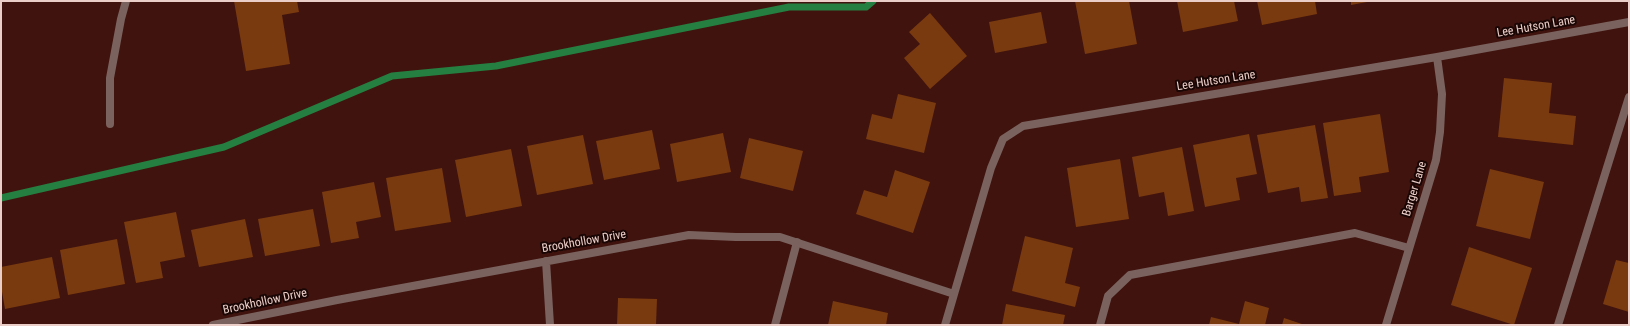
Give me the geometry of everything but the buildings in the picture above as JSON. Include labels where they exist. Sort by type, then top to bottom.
[{"type":"street","points":[[110,124],[110,78],[121,19],[126,1]]},
{"type":"street","name":"Lee Hutson Lane","points":[[945,325],[991,168],[1004,139],[1023,126],[1437,57],[1629,22]]},
{"type":"street","name":"Barger Lane","points":[[1386,325],[1436,160],[1440,132],[1442,94],[1437,57]]},
{"type":"street","points":[[1558,325],[1629,97]]},
{"type":"street","points":[[1100,325],[1108,296],[1130,275],[1355,233],[1410,248]]},
{"type":"street","name":"Brookhollow Drive","points":[[213,325],[337,300],[689,234],[736,237],[780,236],[954,294]]},
{"type":"street","points":[[775,325],[797,242]]},
{"type":"street","points":[[546,261],[550,325]]},
{"type":"waterway","points":[[1,198],[224,147],[392,76],[496,66],[789,7],[866,7],[873,1]]}]
